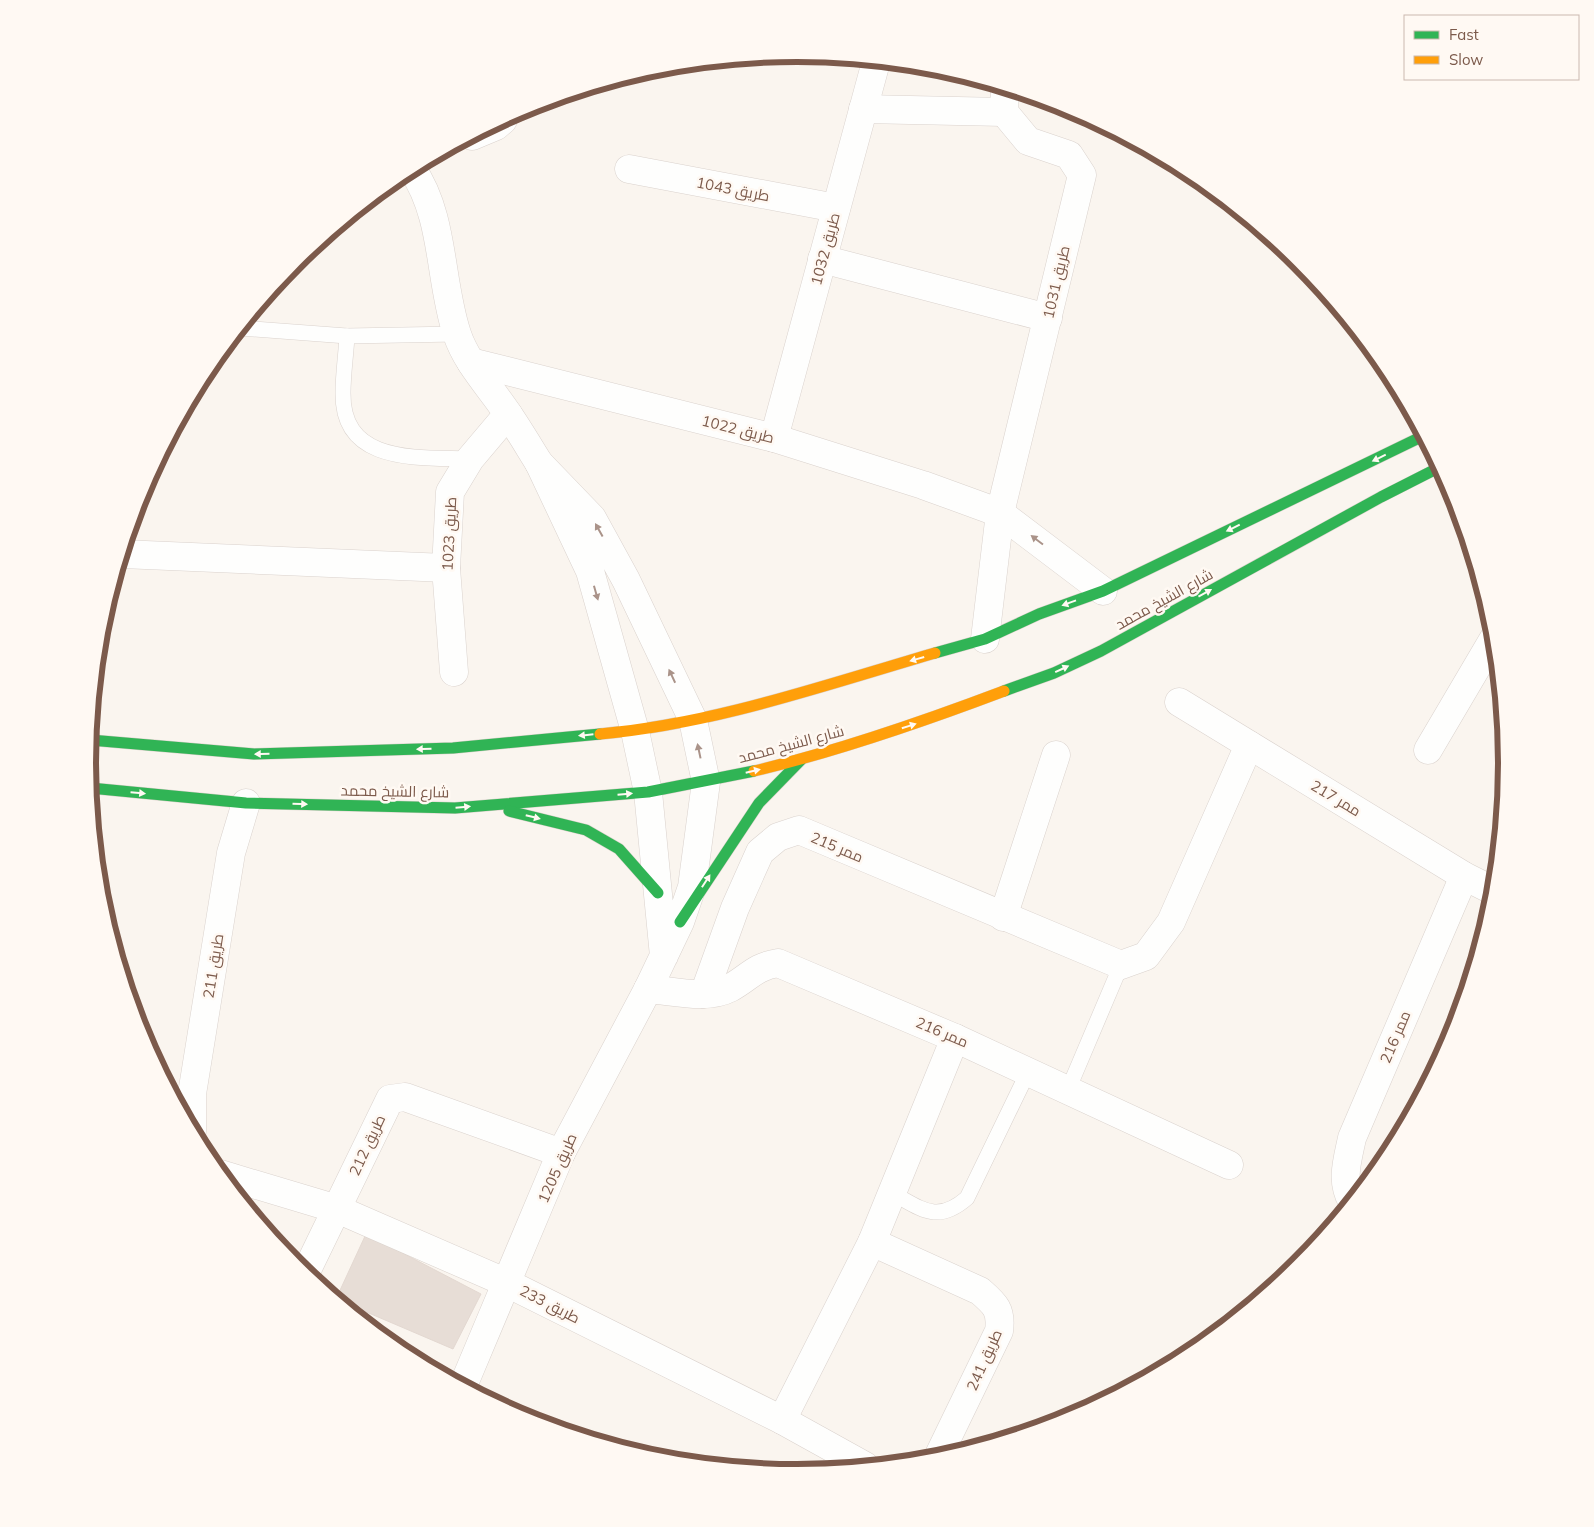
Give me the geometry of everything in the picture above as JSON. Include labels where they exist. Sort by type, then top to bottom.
[{"type":"street","name":"طريق 1032","points":[[774,438],[875,67]]},
{"type":"street","points":[[863,109],[1005,101]]},
{"type":"street","name":"طريق 1031","points":[[1000,513],[1082,175],[1069,154],[1028,141],[1005,101]]},
{"type":"street","name":"طريق 1043","points":[[629,169],[836,208]]},
{"type":"street","points":[[416,175],[433,216],[457,334],[471,362],[508,414],[539,463],[590,572],[635,731],[648,792],[664,956]]},
{"type":"street","points":[[822,259],[1048,318]]},
{"type":"street","name":"طريق 1022","points":[[471,362],[774,438],[923,485],[1000,513],[1103,591]]},
{"type":"street","name":"طريق 1023","points":[[454,672],[446,568],[450,492],[470,459],[508,414]]},
{"type":"street","name":"شارع الشيخ محمد","points":[[97,741],[254,754],[453,748],[635,731],[693,720],[801,692],[985,639],[1039,614],[1103,591],[1418,438]]},
{"type":"street","name":"طريق 1205","points":[[465,1381],[561,1153],[648,989],[680,922],[692,887],[706,782],[693,720],[626,580],[592,518],[539,463]]},
{"type":"street","name":"شارع الشيخ محمد","points":[[97,789],[246,803],[455,808],[648,792],[706,782],[801,760],[926,720],[1054,673],[1100,651],[1381,497],[1434,470]]},
{"type":"street","points":[[985,639],[1000,513]]},
{"type":"street","points":[[128,554],[446,568]]},
{"type":"street","points":[[1428,750],[1488,648]]},
{"type":"street","name":"ممر 217","points":[[1179,702],[1464,876],[1487,887]]},
{"type":"street","points":[[1121,965],[1146,956],[1171,922],[1249,745]]},
{"type":"street","points":[[1003,917],[1056,755]]},
{"type":"street","points":[[680,922],[760,804],[801,760]]},
{"type":"street","name":"طريق 211","points":[[185,1105],[182,1093],[231,853],[246,803]]},
{"type":"street","points":[[486,806],[586,830],[619,849],[658,892]]},
{"type":"street","name":"ممر 215","points":[[704,994],[735,908],[760,852],[778,837],[799,830],[1121,965]]},
{"type":"street","name":"ممر 216","points":[[1349,1195],[1345,1170],[1352,1138],[1464,876]]},
{"type":"street","name":"ممر 216","points":[[648,989],[704,994],[728,989],[761,966],[778,963],[956,1038],[1229,1165]]},
{"type":"street","points":[[782,1420],[872,1242],[956,1038]]},
{"type":"street","name":"طريق 212","points":[[309,1266],[390,1099],[405,1098],[561,1153]]},
{"type":"street","name":"طريق 233","points":[[232,1178],[337,1209],[507,1283],[782,1420],[858,1462]]},
{"type":"street","name":"طريق 241","points":[[872,1242],[980,1291],[994,1303],[1001,1318],[1000,1330],[942,1449]]},
{"type":"lane","points":[[248,329],[347,336],[457,334]]},
{"type":"lane","points":[[347,336],[342,394],[346,419],[356,436],[375,450],[411,456],[470,459]]},
{"type":"lane","points":[[1068,1090],[1121,965]]},
{"type":"lane","points":[[892,1193],[920,1208],[938,1214],[956,1208],[967,1198],[1028,1072]]},
{"type":"building","points":[[366,1234],[481,1294],[453,1349],[354,1307],[338,1294]]},
{"type":"traffic: fast","points":[[935,653],[985,639],[1039,614],[1103,591],[1418,438]]},
{"type":"traffic: fast","points":[[1004,691],[1054,673],[1101,651],[1381,497],[1434,470]]},
{"type":"traffic: fast","points":[[97,741],[254,754],[453,748],[600,734]]},
{"type":"traffic: fast","points":[[680,922],[759,803],[801,760]]},
{"type":"traffic: fast","points":[[97,789],[246,803],[455,808],[648,792],[754,771]]},
{"type":"traffic: fast","points":[[509,811],[586,830],[619,849],[658,893]]},
{"type":"traffic: slow","points":[[600,734],[685,722],[769,702],[935,653]]},
{"type":"traffic: slow","points":[[754,771],[880,735],[1004,691]]}]
